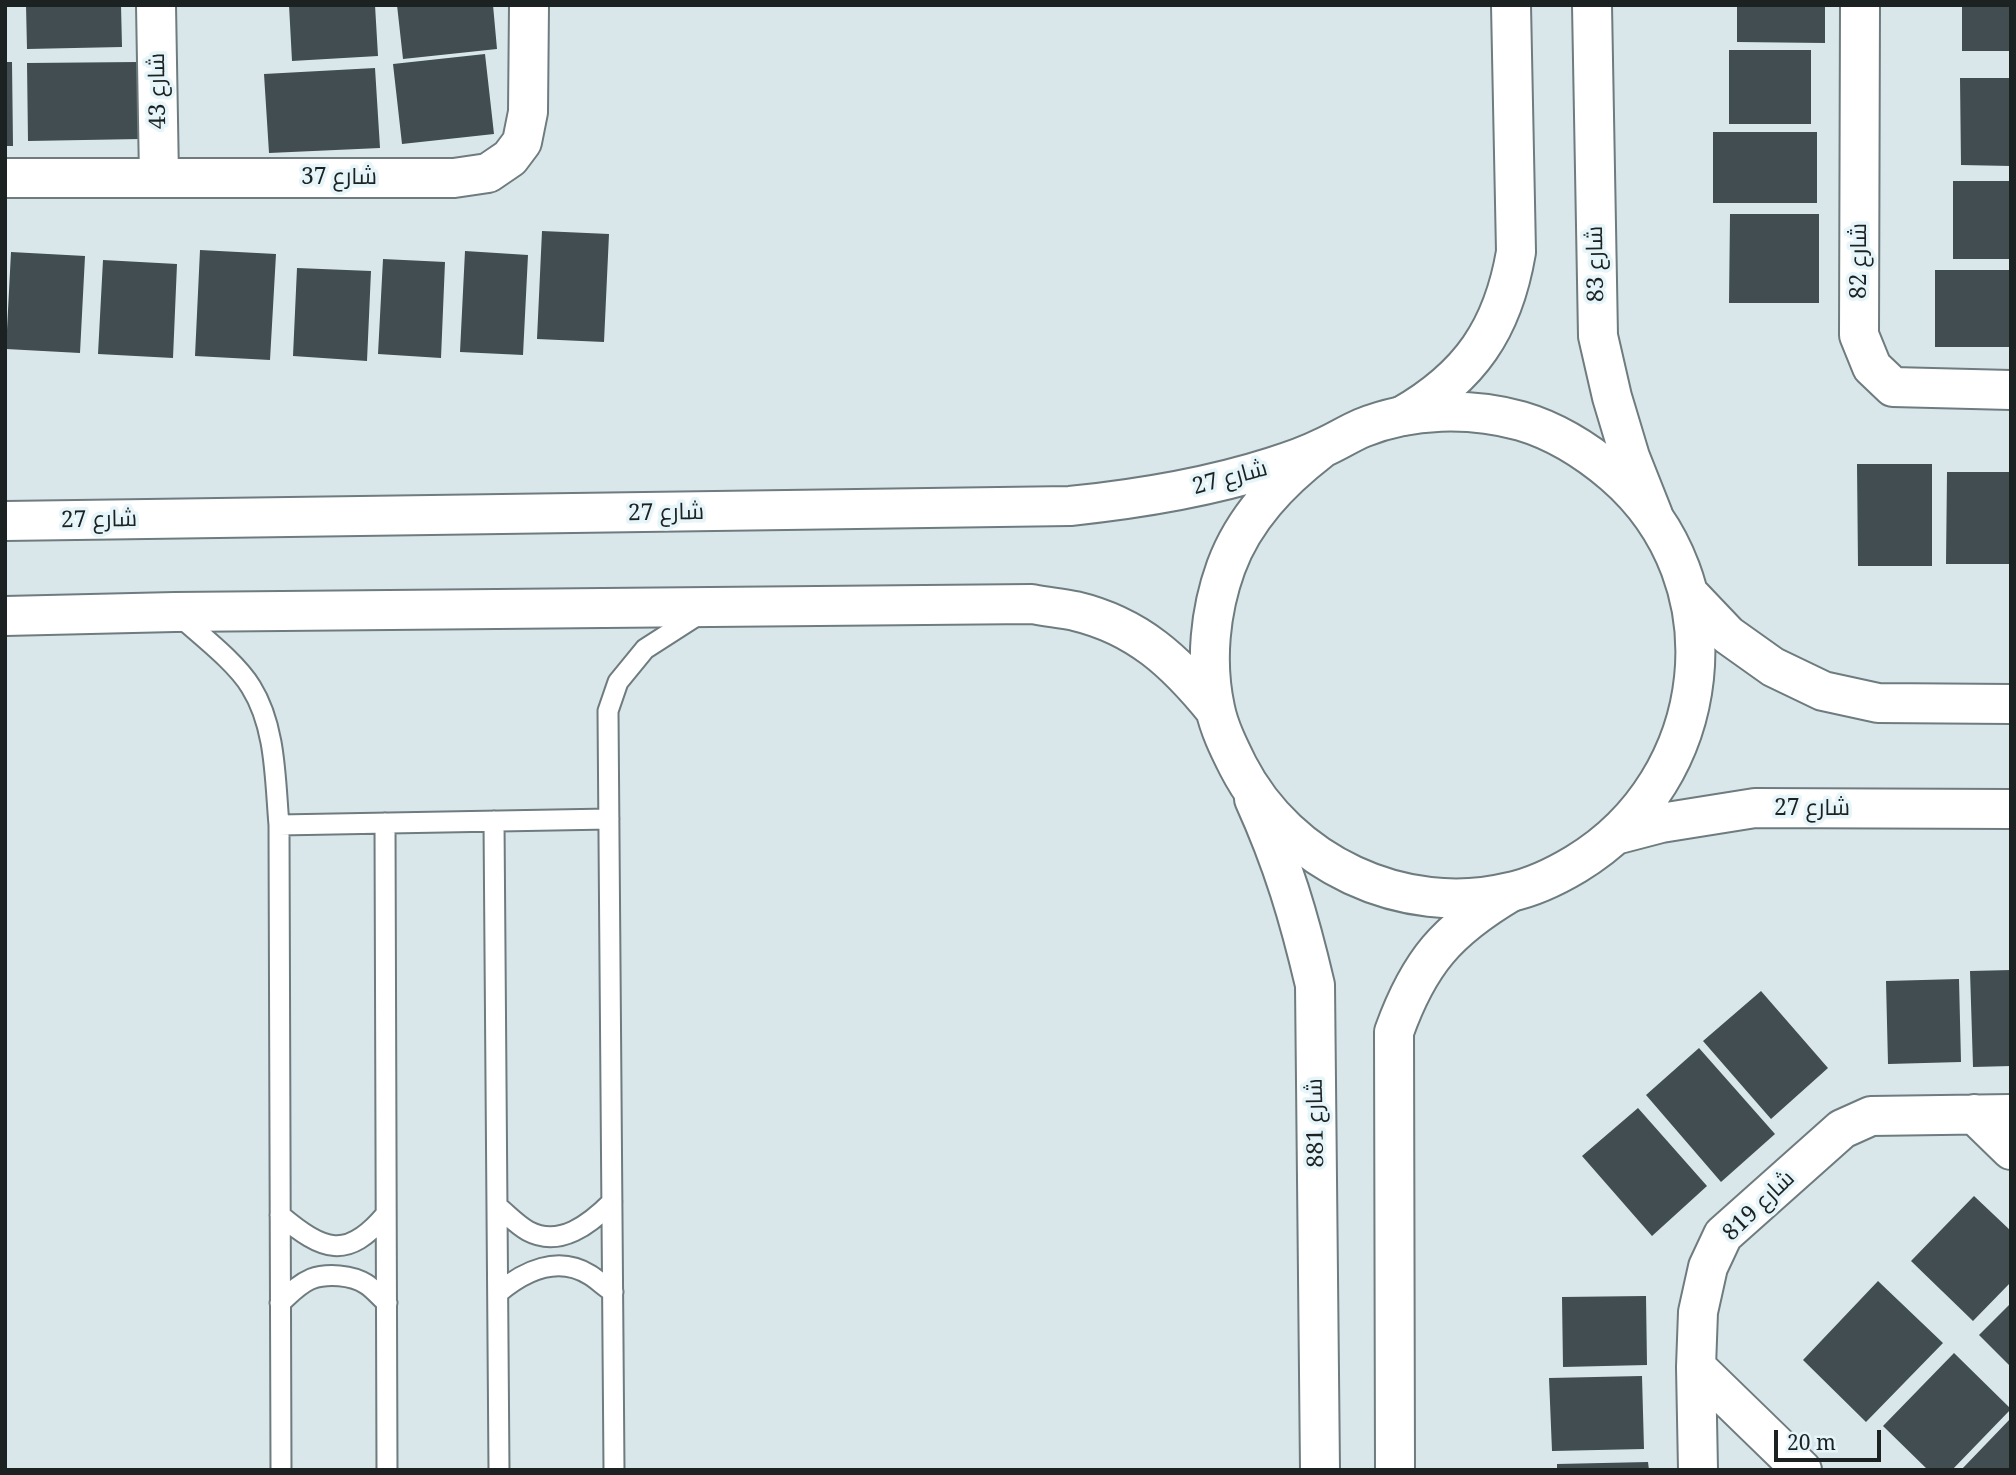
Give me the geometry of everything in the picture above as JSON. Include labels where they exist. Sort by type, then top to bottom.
[{"type":"main road","name":"شارع 43","points":[[156,5],[159,177]]},
{"type":"main road","name":"شارع 37","points":[[5,178],[454,178],[488,173],[510,158],[522,142],[528,112],[529,5]]},
{"type":"main road","points":[[1402,416],[1483,413],[1522,422],[1560,437],[1595,458],[1626,484],[1653,515],[1689,594],[1696,651],[1690,707],[1672,760],[1642,808],[1602,848],[1554,877],[1511,892],[1473,898],[1436,898],[1399,892],[1363,881],[1330,864],[1299,843],[1272,817],[1249,787],[1230,750],[1215,710],[1211,636],[1216,599],[1227,564],[1244,530],[1265,500],[1291,473],[1320,450],[1364,428],[1402,416],[1428,401],[1451,383],[1472,361],[1489,337],[1511,281],[1516,252],[1511,5]]},
{"type":"main road","name":"شارع 83","points":[[1592,5],[1598,336],[1612,397],[1653,515]]},
{"type":"main road","name":"شارع 82","points":[[1860,5],[1859,335],[1872,367],[1893,387],[2011,390]]},
{"type":"main road","name":"شارع 27","points":[[5,521],[1069,506],[1172,493],[1259,471],[1320,450]]},
{"type":"main road","points":[[1689,594],[1739,643],[1773,667],[1823,691],[1878,703],[2011,704]]},
{"type":"main road","points":[[5,616],[1032,604],[1076,611],[1117,625],[1155,648],[1188,676],[1215,710]]},
{"type":"main road","name":"شارع 881","points":[[1249,787],[1278,851],[1299,917],[1315,985],[1320,1470]]},
{"type":"main road","name":"شارع 27","points":[[1615,835],[1672,821],[1755,808],[2011,809]]},
{"type":"main road","points":[[1395,1470],[1395,1032],[1413,986],[1449,935],[1478,911],[1511,892]]},
{"type":"main road","points":[[1992,1114],[2011,1150]]},
{"type":"main road","name":"شارع 819","points":[[1698,1470],[1698,1312],[1708,1267],[1723,1235],[1854,1121],[1871,1116],[1992,1114]]},
{"type":"main road","points":[[1696,1367],[1802,1470]]},
{"type":"lane","points":[[614,1470],[608,711],[618,682],[645,649],[709,607]]},
{"type":"lane","points":[[176,612],[250,684],[261,705],[272,750],[279,825],[281,1470]]},
{"type":"lane","points":[[279,825],[609,819]]},
{"type":"lane","points":[[494,821],[499,1470]]},
{"type":"lane","points":[[385,823],[387,1470]]},
{"type":"lane","points":[[497,1206],[528,1231],[548,1237],[570,1234],[590,1224],[612,1202]]},
{"type":"lane","points":[[280,1215],[319,1243],[343,1246],[358,1241],[373,1230],[387,1214]]},
{"type":"lane","points":[[498,1293],[516,1278],[534,1269],[555,1266],[573,1268],[589,1275],[613,1292]]},
{"type":"lane","points":[[280,1303],[297,1287],[312,1278],[330,1276],[349,1277],[366,1285],[387,1303]]},
{"type":"building","points":[[26,5],[121,5],[122,47],[27,49]]},
{"type":"building","points":[[289,5],[375,5],[378,56],[292,61]]},
{"type":"building","points":[[397,5],[493,5],[497,49],[403,59]]},
{"type":"building","points":[[1737,5],[1825,5],[1825,43],[1737,42]]},
{"type":"building","points":[[1962,5],[2011,5],[2011,51],[1962,51]]},
{"type":"building","points":[[1729,50],[1811,50],[1811,124],[1729,124]]},
{"type":"building","points":[[485,54],[494,134],[402,144],[393,64]]},
{"type":"building","points":[[5,62],[12,62],[13,146],[5,146]]},
{"type":"building","points":[[138,62],[140,139],[28,141],[27,63]]},
{"type":"building","points":[[375,68],[380,148],[269,153],[264,74]]},
{"type":"building","points":[[1960,78],[2011,78],[2011,166],[1961,165]]},
{"type":"building","points":[[1713,132],[1817,132],[1817,203],[1713,203]]},
{"type":"building","points":[[1953,181],[2011,181],[2011,259],[1953,259]]},
{"type":"building","points":[[1730,214],[1819,214],[1819,303],[1729,303]]},
{"type":"building","points":[[542,231],[609,234],[604,342],[537,339]]},
{"type":"building","points":[[200,250],[276,254],[270,360],[195,356]]},
{"type":"building","points":[[465,251],[528,255],[523,355],[460,352]]},
{"type":"building","points":[[11,252],[85,256],[80,353],[6,349]]},
{"type":"building","points":[[383,259],[445,262],[441,358],[378,354]]},
{"type":"building","points":[[103,260],[177,264],[173,358],[98,354]]},
{"type":"building","points":[[297,268],[371,271],[367,361],[293,356]]},
{"type":"building","points":[[1935,270],[2011,270],[2011,347],[1935,347]]},
{"type":"building","points":[[1857,464],[1932,464],[1932,566],[1858,566]]},
{"type":"building","points":[[1947,472],[2011,472],[2011,564],[1946,564]]},
{"type":"building","points":[[2011,970],[2011,1066],[1973,1067],[1970,971]]},
{"type":"building","points":[[1959,979],[1961,1062],[1888,1064],[1886,981]]},
{"type":"building","points":[[1761,991],[1828,1068],[1771,1119],[1703,1041]]},
{"type":"building","points":[[1699,1048],[1775,1134],[1721,1182],[1646,1095]]},
{"type":"building","points":[[1638,1108],[1707,1186],[1652,1236],[1582,1156]]},
{"type":"building","points":[[1974,1196],[2011,1231],[2011,1282],[1973,1321],[1911,1261]]},
{"type":"building","points":[[1878,1281],[1943,1343],[1866,1422],[1803,1360]]},
{"type":"building","points":[[1646,1296],[1647,1365],[1563,1367],[1562,1297]]},
{"type":"building","points":[[2011,1303],[2011,1367],[1979,1335]]},
{"type":"building","points":[[1954,1353],[2011,1409],[1952,1470],[1928,1470],[1883,1426]]},
{"type":"building","points":[[1642,1376],[1644,1449],[1552,1451],[1549,1378]]},
{"type":"building","points":[[2011,1418],[2011,1470],[1961,1470]]},
{"type":"building","points":[[1648,1462],[1649,1470],[1557,1470],[1557,1464]]}]
